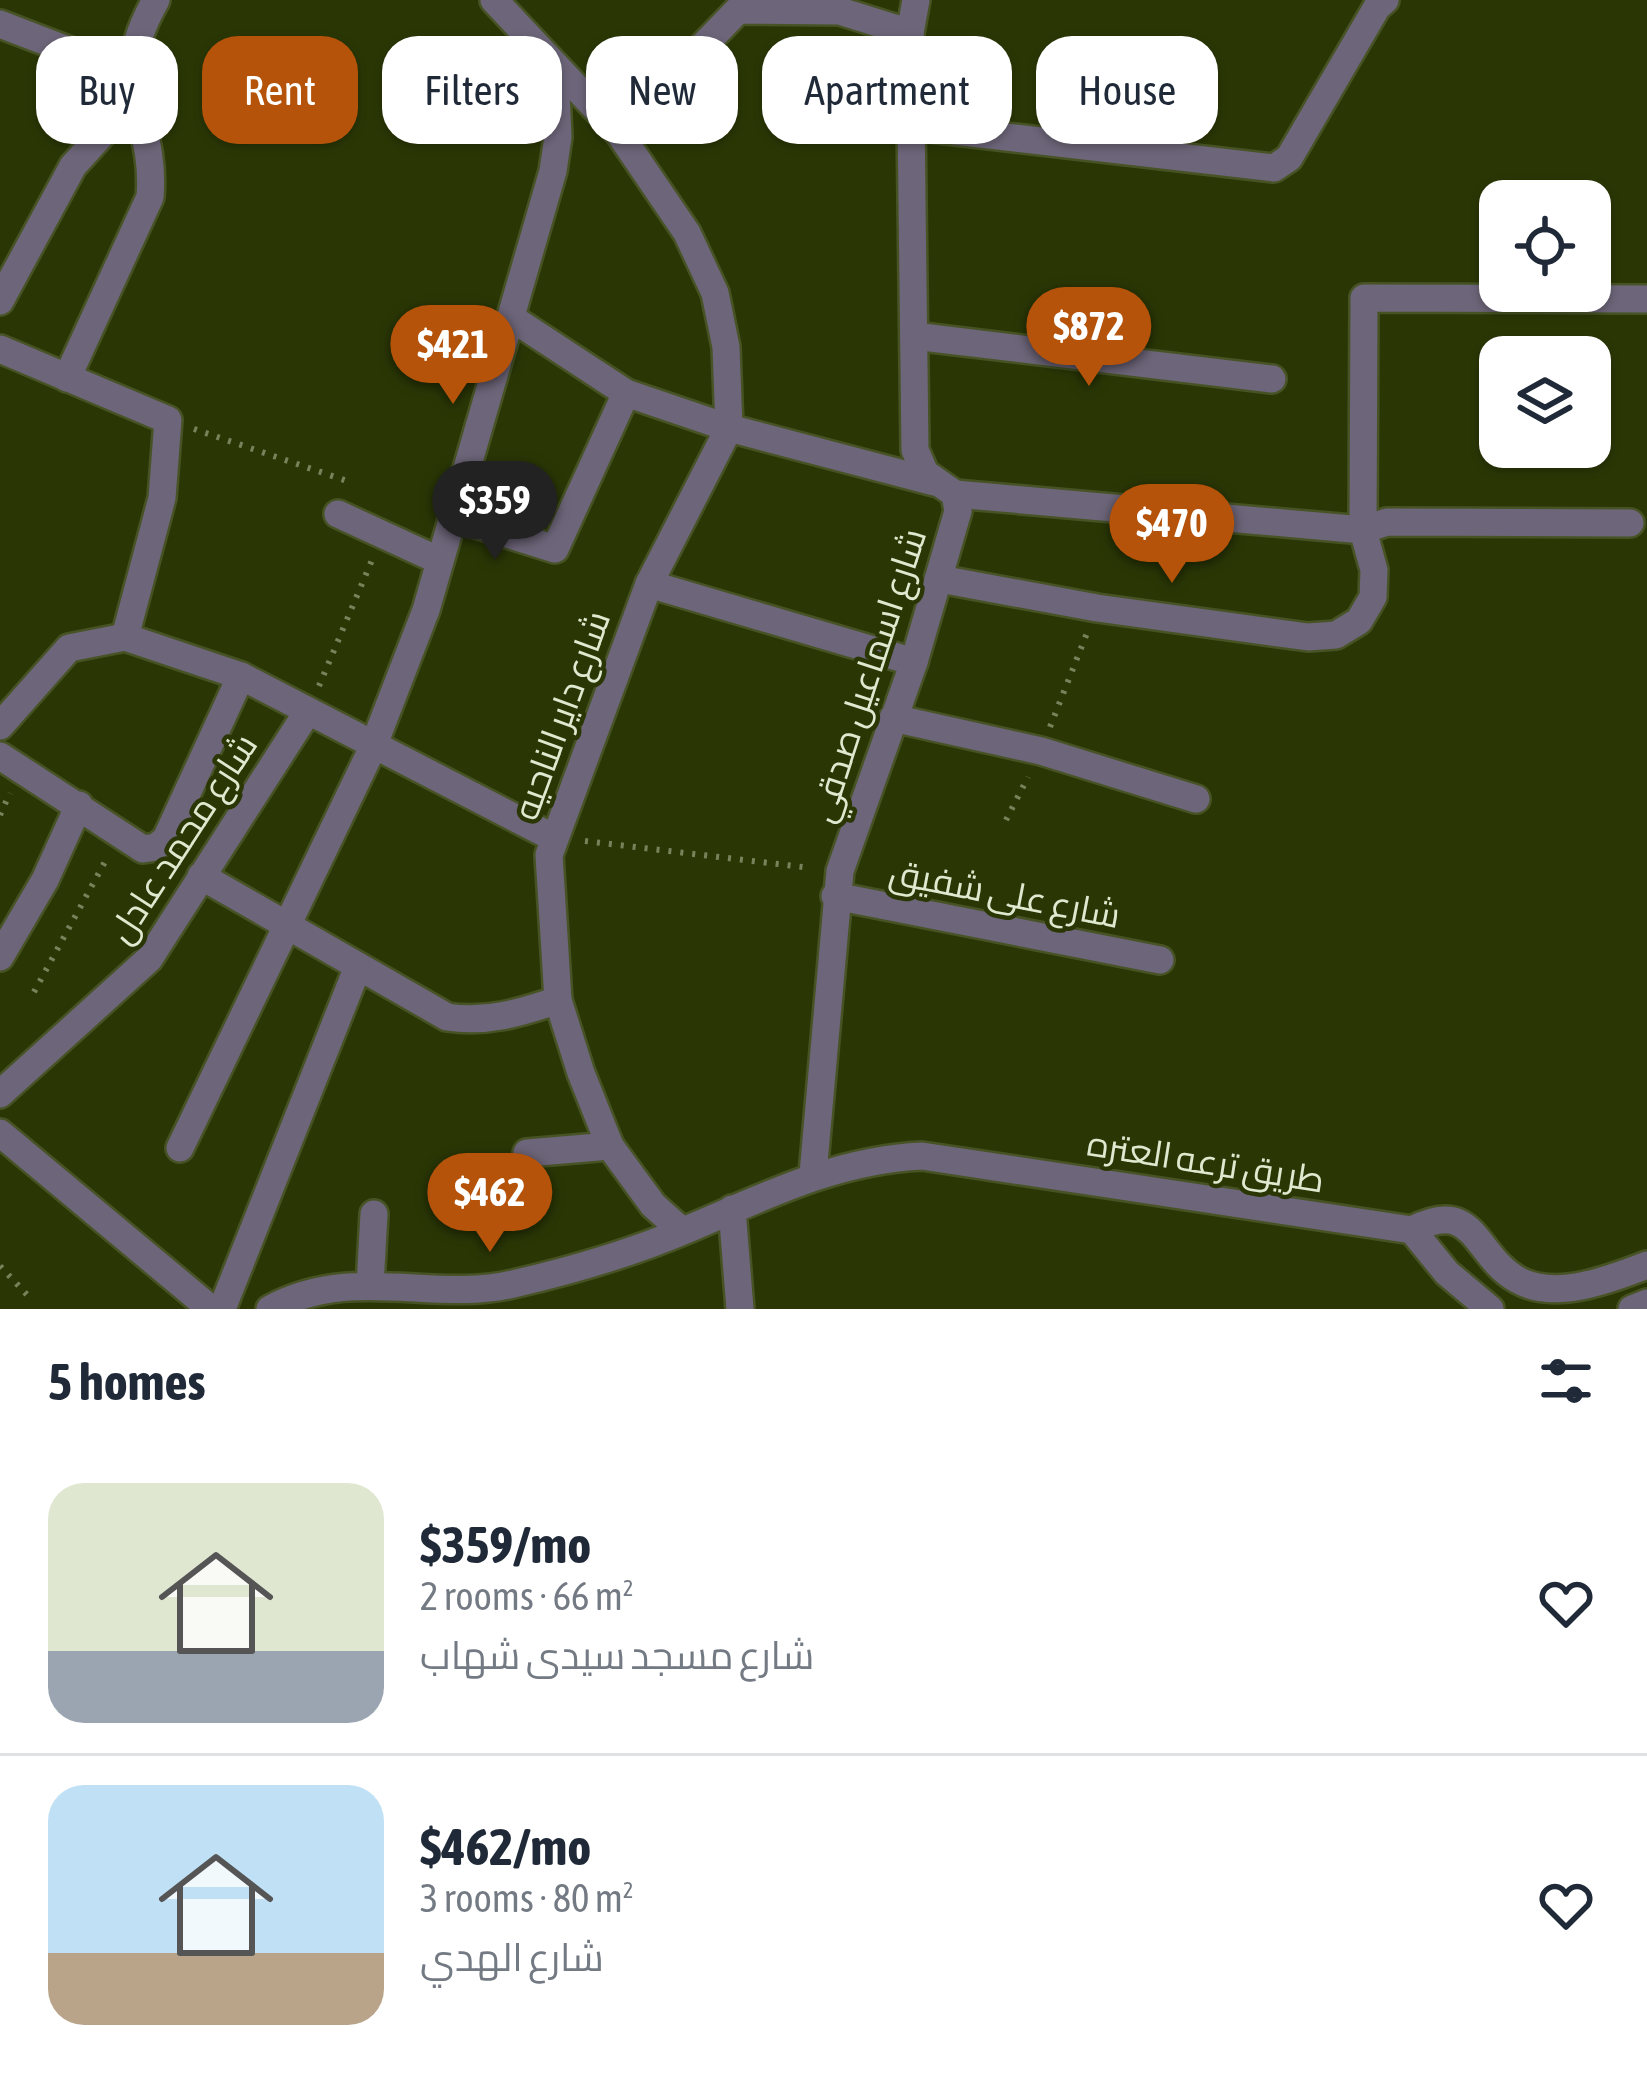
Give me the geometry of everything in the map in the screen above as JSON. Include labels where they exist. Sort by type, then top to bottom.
[{"type":"street","points":[[146,36],[156,0]]},
{"type":"street","name":"شارع داير الناحيه","points":[[494,0],[525,36]]},
{"type":"street","name":"شارع اسماعيل صدقي","points":[[910,36],[916,0]]},
{"type":"street","points":[[1012,138],[1268,170],[1288,158],[1385,0]]},
{"type":"street","points":[[713,36],[738,10],[840,11],[910,33]]},
{"type":"street","points":[[0,24],[36,41]]},
{"type":"street","name":"شارع داير الناحيه","points":[[562,77],[586,101]]},
{"type":"street","points":[[0,302],[89,144]]},
{"type":"street","points":[[67,378],[150,197],[148,144]]},
{"type":"street","points":[[179,1148],[373,747],[440,561],[513,320],[556,144]]},
{"type":"street","name":"شارع داير الناحيه","points":[[626,144],[687,233],[716,293],[726,346],[729,428],[649,584],[552,837],[550,934],[557,1000],[610,1145],[653,1205],[682,1232]]},
{"type":"street","name":"شارع اسماعيل صدقي","points":[[813,1174],[838,884],[914,662],[958,511],[944,488],[918,463],[915,450],[912,144]]},
{"type":"street","points":[[940,579],[1097,608],[1308,637],[1336,635],[1359,621],[1373,597],[1374,570],[1363,530],[1362,304],[1366,296],[1647,299]]},
{"type":"street","points":[[513,320],[626,393],[729,428],[944,488],[1363,530],[1387,522],[1630,523]]},
{"type":"street","points":[[914,336],[1272,379]]},
{"type":"street","points":[[0,349],[169,420],[162,498],[125,637]]},
{"type":"street","points":[[453,517],[555,549],[626,393]]},
{"type":"street","points":[[338,514],[440,561]]},
{"type":"street","points":[[649,584],[914,662]]},
{"type":"street","points":[[0,726],[69,648],[125,637],[241,676],[552,837]]},
{"type":"street","points":[[0,756],[143,849],[166,839],[241,676]]},
{"type":"street","name":"شارع محمد عادل","points":[[0,1094],[130,980],[308,711]]},
{"type":"street","points":[[893,718],[1041,752],[1196,799]]},
{"type":"street","points":[[0,957],[45,880],[79,805]]},
{"type":"street","points":[[201,876],[447,1017],[471,1020],[515,1015],[557,1000]]},
{"type":"street","name":"شارع على شفيق","points":[[838,884],[1160,960]]},
{"type":"street","points":[[222,1309],[357,969]]},
{"type":"street","points":[[0,1133],[211,1309]]},
{"type":"street","points":[[527,1153],[610,1145]]},
{"type":"street","name":"طريق ترعه العتره","points":[[270,1309],[370,1286],[512,1285],[682,1232],[813,1174],[879,1158],[922,1156],[1412,1229],[1433,1219],[1450,1218],[1467,1227],[1516,1280],[1542,1288],[1570,1287],[1647,1265]]},
{"type":"street","points":[[732,1209],[740,1309]]},
{"type":"street","points":[[370,1286],[374,1214]]},
{"type":"street","points":[[1412,1229],[1447,1273],[1490,1309]]},
{"type":"street","points":[[1632,1309],[1647,1303]]},
{"type":"path","points":[[169,420],[350,482]]},
{"type":"path","points":[[308,711],[383,534]]},
{"type":"path","points":[[1006,820],[1041,752],[1097,608]]},
{"type":"path","points":[[34,992],[120,834]]},
{"type":"path","points":[[552,837],[838,884]]},
{"type":"path","points":[[0,1266],[32,1300]]}]
